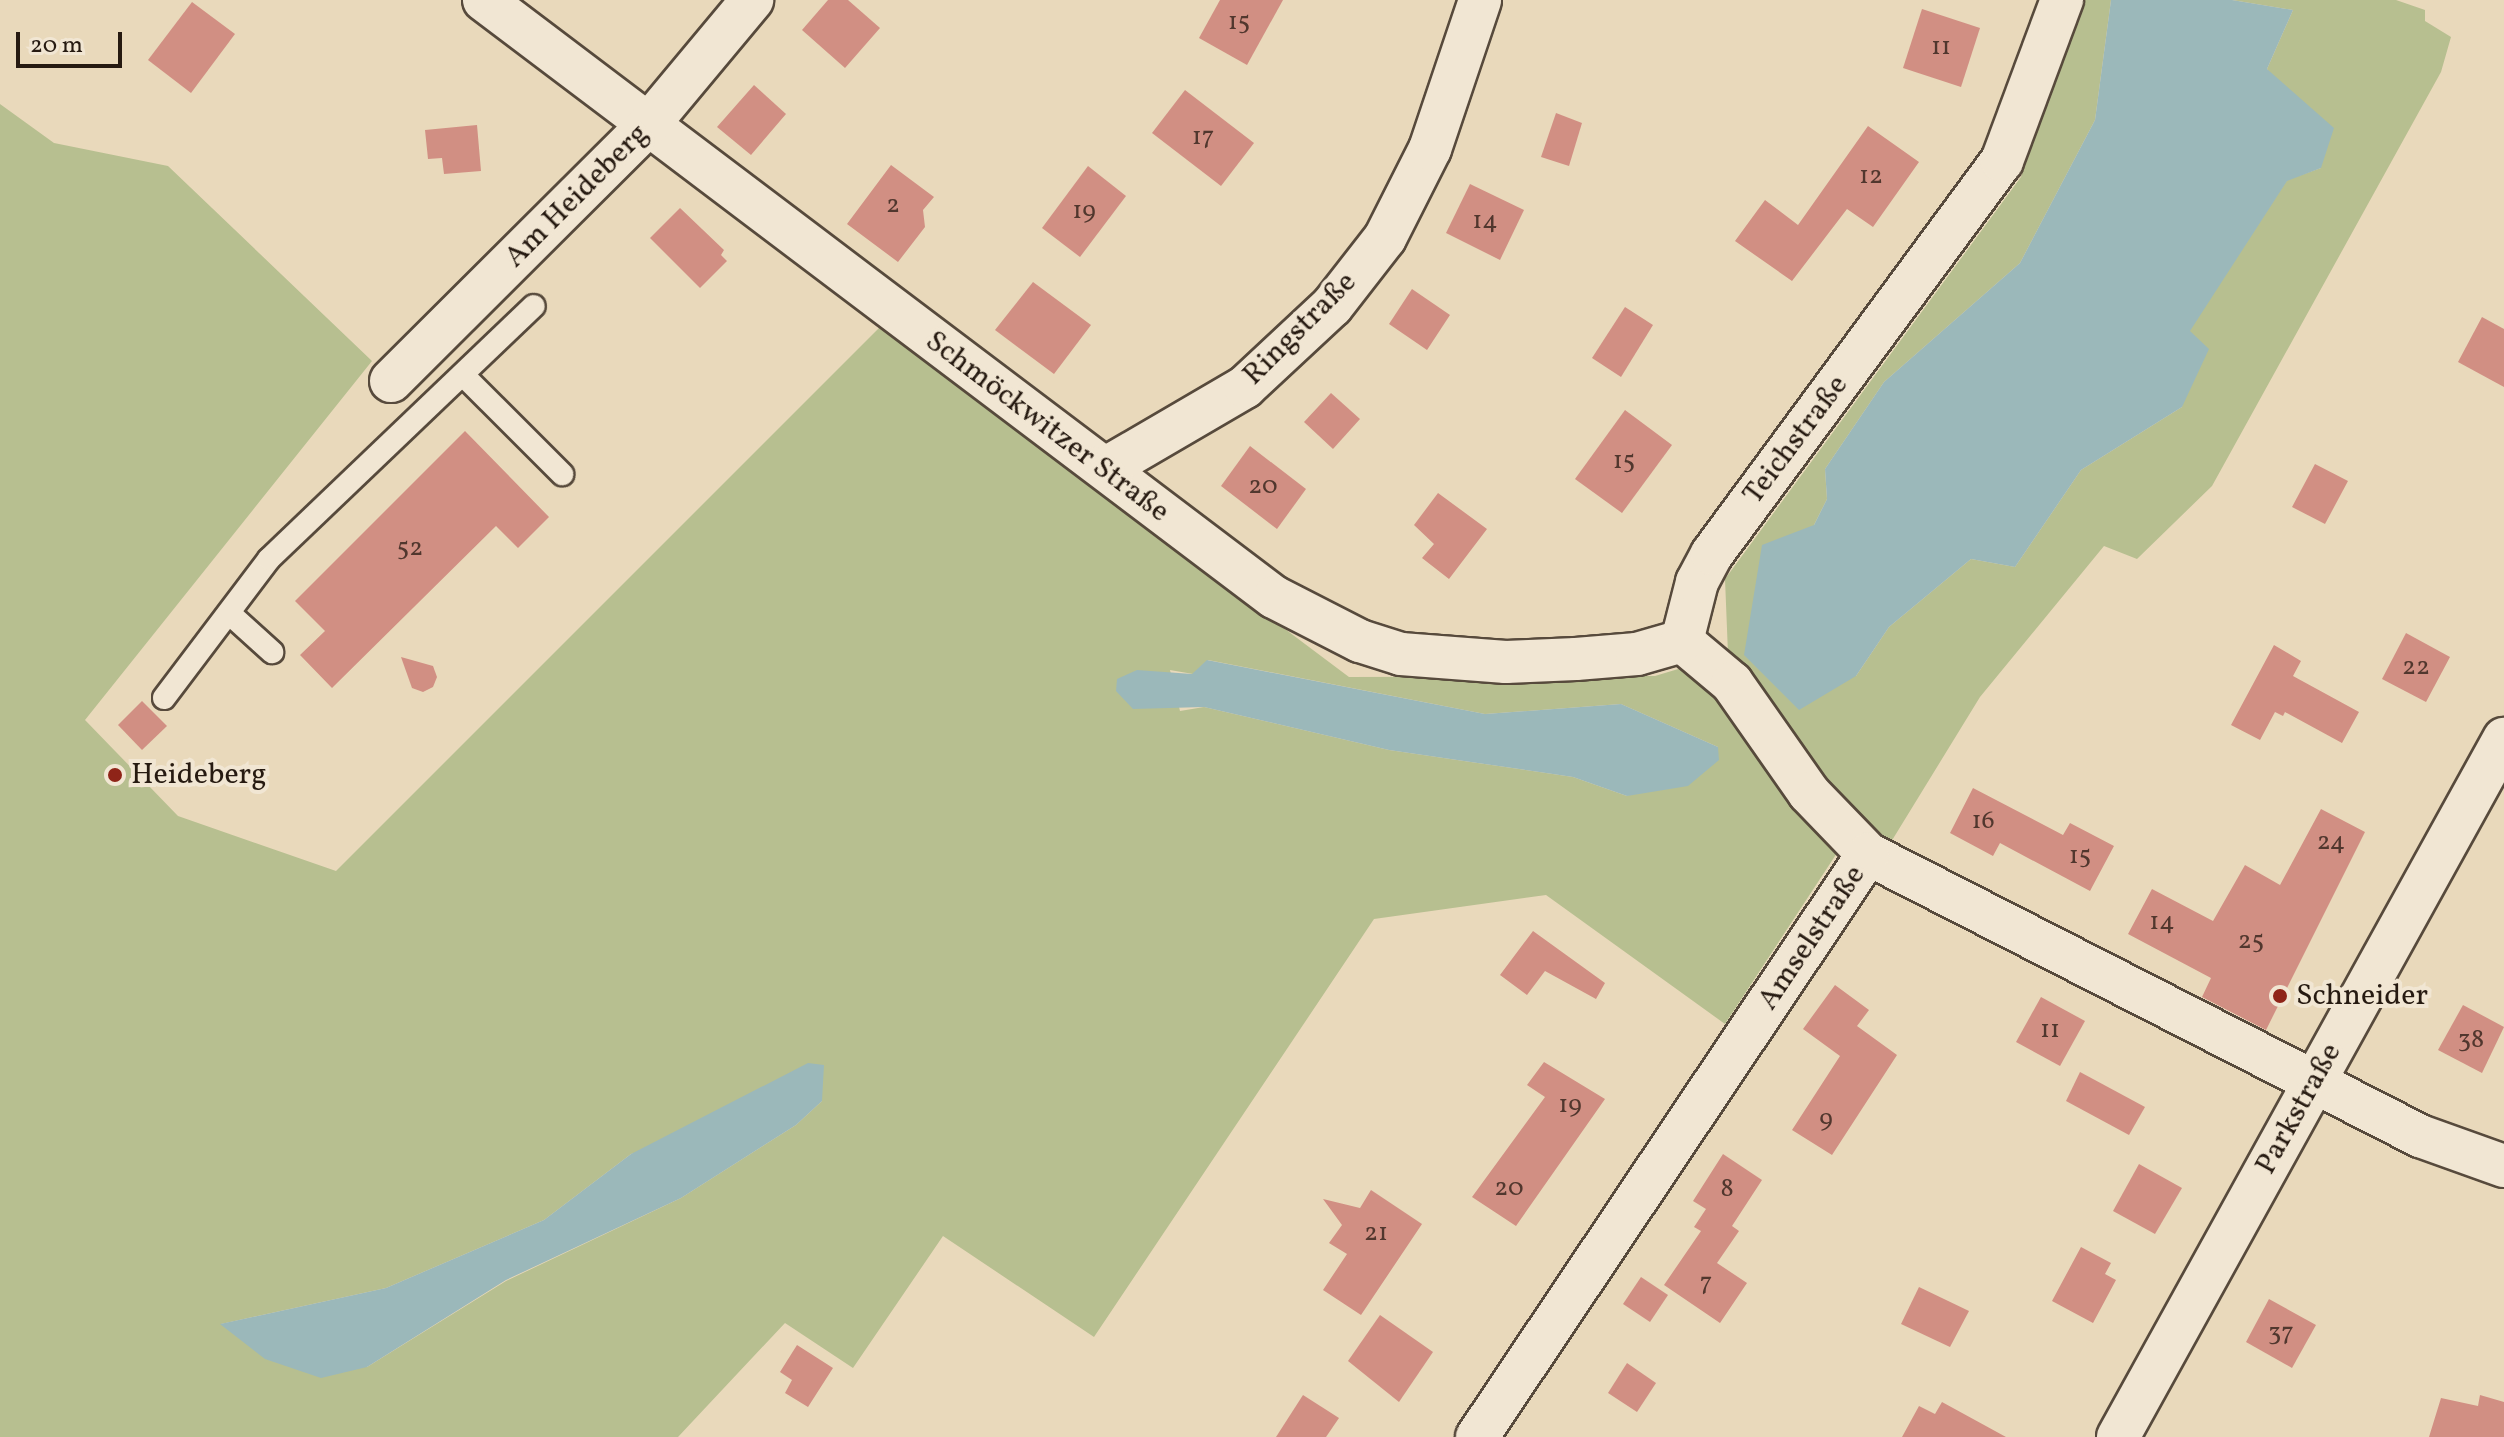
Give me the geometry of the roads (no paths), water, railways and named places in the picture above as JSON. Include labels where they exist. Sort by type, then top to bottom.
[{"type":"street","name":"Schmöckwitzer Straße","points":[[484,0],[1108,467],[1206,549],[1274,597],[1360,641],[1401,654],[1506,662],[1576,659],[1637,654],[1682,641]]},
{"type":"street","name":"Am Heideberg","points":[[391,381],[648,125],[752,0]]},
{"type":"street","name":"Ringstraße","points":[[1108,467],[1245,387],[1332,306],[1385,238],[1430,149],[1480,0]]},
{"type":"street","name":"Teichstraße","points":[[1682,641],[1697,582],[1712,554],[2002,161],[2062,0]]},
{"type":"street","points":[[1682,641],[1732,683],[1809,793],[1868,854]]},
{"type":"street","name":"Parkstraße","points":[[2118,1437],[2504,739]]},
{"type":"street","name":"Amselstraße","points":[[1477,1437],[1868,854],[2420,1136],[2504,1166]]},
{"type":"lane","points":[[164,698],[269,559],[534,306]]},
{"type":"lane","points":[[464,376],[562,474]]},
{"type":"lane","points":[[230,614],[272,652]]},
{"type":"water","points":[[2111,0],[2232,0],[2293,10],[2267,69],[2334,128],[2321,168],[2287,181],[2190,331],[2209,349],[2182,407],[2081,470],[2015,567],[1971,559],[1889,627],[1856,676],[1799,710],[1744,655],[1762,545],[1814,525],[1827,499],[1825,469],[1884,382],[2020,263],[2095,120]]},
{"type":"water","points":[[1207,660],[1485,714],[1621,704],[1718,747],[1719,760],[1688,786],[1627,796],[1573,777],[1389,750],[1204,707],[1133,709],[1116,691],[1117,679],[1137,670],[1192,674]]},
{"type":"water","points":[[808,1063],[824,1065],[822,1101],[796,1125],[681,1198],[506,1280],[367,1367],[321,1378],[265,1359],[220,1324],[386,1288],[544,1220],[631,1154]]},
{"type":"place","name":"Heideberg","points":[[115,775]]},
{"type":"place","name":"Schneider","points":[[2280,996]]}]
